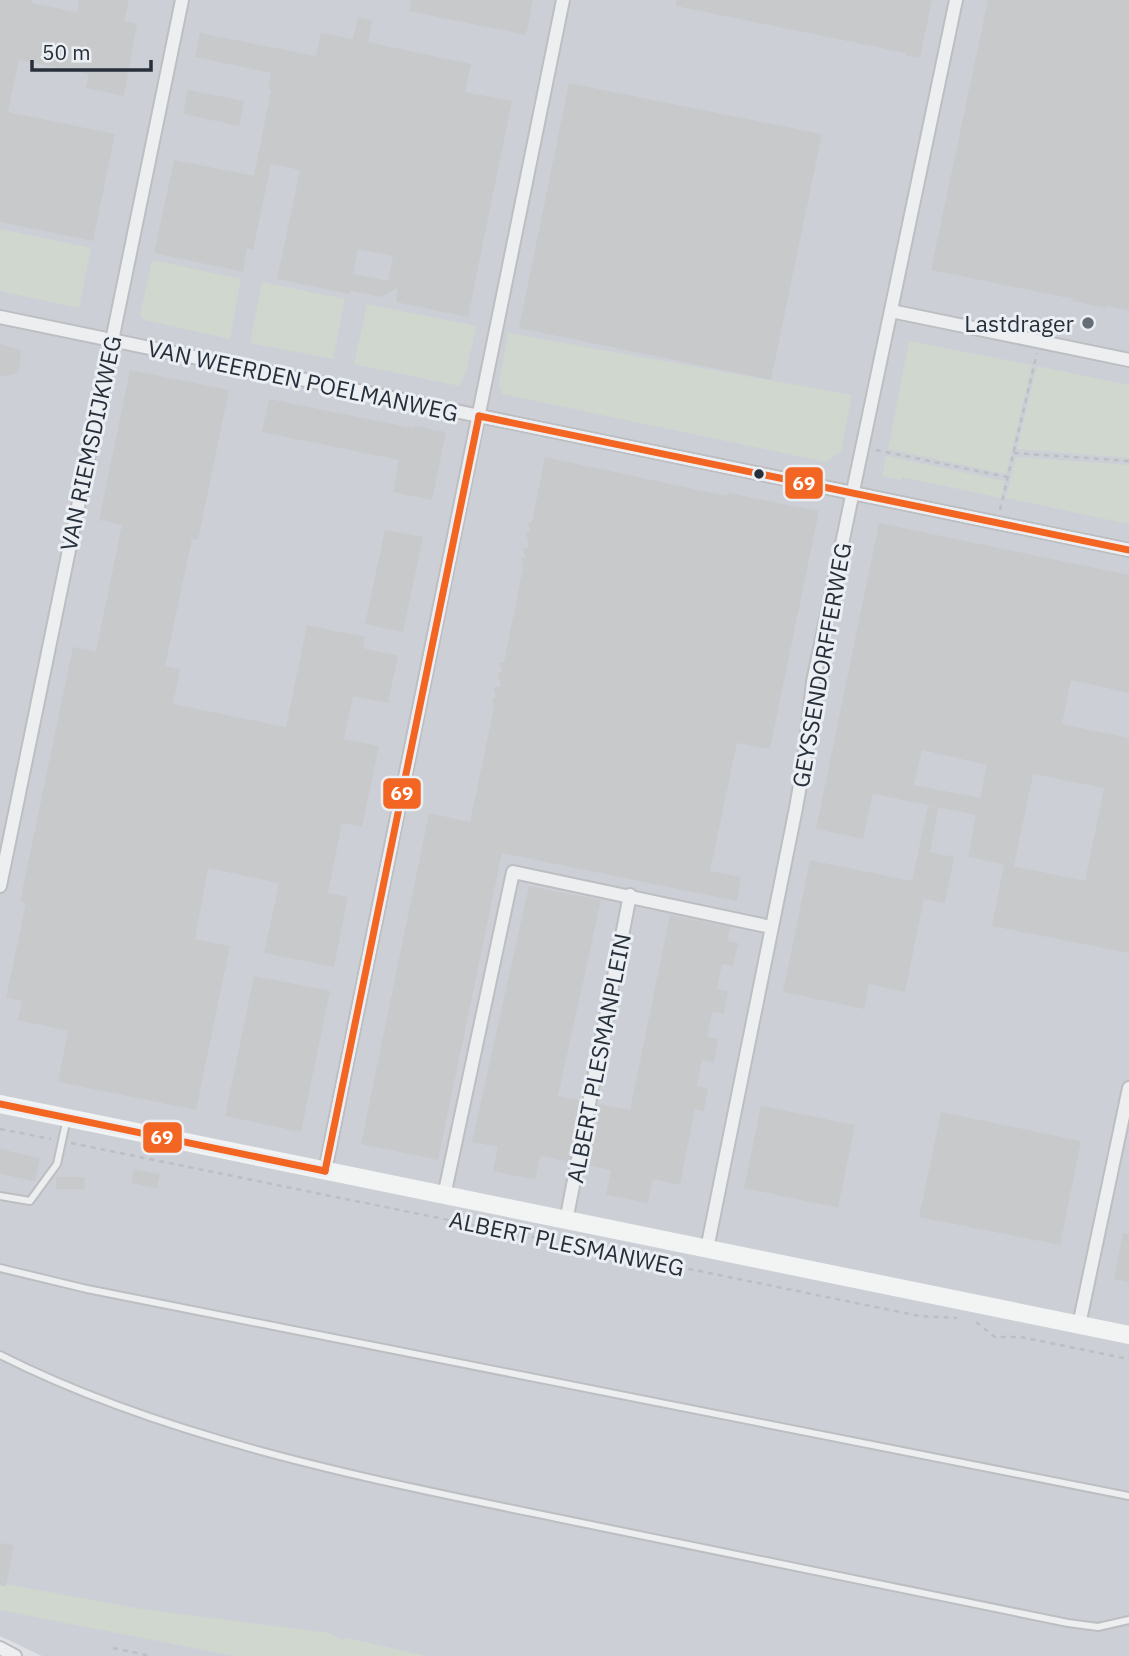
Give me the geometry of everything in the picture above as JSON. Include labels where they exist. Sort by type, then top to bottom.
[{"type":"street","name":"VAN RIEMSDIJKWEG","points":[[0,886],[182,0]]},
{"type":"street","points":[[325,1171],[563,0]]},
{"type":"street","name":"GEYSSENDORFFERWEG","points":[[707,1249],[804,762],[813,682],[956,0]]},
{"type":"street","points":[[891,311],[1129,360]]},
{"type":"street","name":"VAN WEERDEN POELMANWEG","points":[[0,317],[1129,550]]},
{"type":"street","points":[[444,1196],[513,872],[771,927]]},
{"type":"street","name":"ALBERT PLESMANPLEIN","points":[[566,1221],[630,895]]},
{"type":"street","points":[[1080,1325],[1129,1088]]},
{"type":"street","name":"ALBERT PLESMANWEG","points":[[0,1104],[1129,1335]]},
{"type":"street","points":[[0,1648],[15,1656]]},
{"type":"lane","points":[[0,1196],[30,1201],[57,1164],[67,1117]]},
{"type":"lane","points":[[0,1268],[99,1291],[1129,1496]]},
{"type":"lane","points":[[0,1355],[50,1378],[149,1416],[357,1475],[469,1501],[1068,1623],[1098,1627],[1129,1620]]},
{"type":"path","points":[[996,524],[1040,343]]},
{"type":"path","points":[[863,447],[1008,477]]},
{"type":"path","points":[[1014,453],[1129,461]]},
{"type":"path","name":"ALBERT PLESMANWEG","points":[[0,1129],[920,1316],[965,1317]]},
{"type":"path","points":[[972,1319],[995,1337],[1021,1337],[1129,1359]]},
{"type":"path","points":[[113,1648],[150,1656]]},
{"type":"shaded area","points":[[0,0],[1129,0],[1129,1656],[42,1656],[0,1636]]},
{"type":"shaded area","points":[[0,229],[91,248],[79,308],[0,291]]},
{"type":"shaded area","points":[[152,260],[241,279],[230,339],[145,320],[140,315]]},
{"type":"shaded area","points":[[262,282],[345,299],[333,359],[250,343]]},
{"type":"shaded area","points":[[367,304],[476,326],[466,373],[459,386],[354,364]]},
{"type":"shaded area","points":[[508,333],[852,395],[841,451],[826,462],[502,394],[499,383]]},
{"type":"shaded area","points":[[909,341],[1032,365],[1006,474],[888,449]]},
{"type":"shaded area","points":[[1037,366],[1129,385],[1129,458],[1017,449]]},
{"type":"shaded area","points":[[886,456],[1004,481],[1001,498],[902,477],[901,480],[882,476]]},
{"type":"shaded area","points":[[1016,457],[1129,465],[1129,524],[1006,498]]},
{"type":"shaded area","points":[[0,1583],[141,1609],[329,1633],[341,1640],[347,1638],[427,1656],[234,1656],[0,1610]]},
{"type":"building","points":[[0,0],[32,0],[31,3],[77,12],[79,0],[129,0],[124,21],[137,24],[124,96],[86,88],[89,74],[19,60],[8,112],[115,134],[93,241],[0,222]]},
{"type":"building","points":[[411,0],[533,0],[526,35],[409,11]]},
{"type":"building","points":[[676,0],[932,0],[920,58],[676,6]]},
{"type":"building","points":[[988,0],[1129,0],[1129,310],[1106,308],[931,270]]},
{"type":"building","points":[[358,17],[372,20],[368,42],[471,64],[465,92],[512,101],[468,317],[396,302],[398,287],[381,297],[350,291],[350,294],[277,279],[300,170],[271,164],[253,250],[247,248],[243,272],[154,253],[174,160],[254,176],[271,90],[268,89],[271,73],[195,57],[200,33],[316,56],[321,33],[353,39]],"holes":[[[358,249],[393,256],[388,281],[353,274]]]},
{"type":"building","points":[[569,83],[822,134],[771,380],[519,328]]},
{"type":"building","points":[[188,90],[244,101],[239,126],[183,114]]},
{"type":"building","points":[[0,344],[21,350],[20,368],[16,373],[0,377]]},
{"type":"building","points":[[130,370],[229,390],[198,540],[192,539],[165,666],[180,669],[173,704],[286,727],[307,625],[365,637],[363,648],[398,656],[388,703],[353,696],[344,739],[379,746],[362,827],[342,823],[328,893],[348,897],[334,967],[264,953],[279,883],[208,868],[195,939],[230,946],[196,1110],[58,1082],[68,1031],[18,1020],[22,1001],[6,998],[26,903],[21,902],[22,892],[73,647],[96,651],[122,525],[99,520]]},
{"type":"building","points":[[269,399],[413,428],[414,426],[446,432],[432,500],[393,492],[399,460],[262,432]]},
{"type":"building","points":[[545,457],[727,496],[728,493],[819,511],[770,749],[737,743],[710,871],[741,877],[737,901],[502,853],[438,1160],[361,1144],[429,813],[470,822],[494,708],[492,698],[496,697],[494,688],[501,686],[497,673],[502,672],[499,663],[504,662],[523,568],[521,558],[525,558],[523,548],[529,547],[526,533],[530,532],[528,523],[532,522]]},
{"type":"building","points":[[879,523],[1129,575],[1129,693],[1071,680],[1062,724],[1129,738],[1129,953],[992,926],[1004,864],[968,857],[976,815],[873,794],[863,839],[816,829]],"holes":[[[922,750],[987,765],[980,798],[914,785]],[[1033,774],[1104,788],[1085,881],[1007,865],[1014,866]]]},
{"type":"building","points":[[385,530],[423,537],[403,632],[365,624]]},
{"type":"building","points":[[928,806],[938,808],[930,852],[954,857],[945,903],[924,899],[905,992],[869,984],[864,1009],[783,992],[810,860],[912,881]]},
{"type":"building","points":[[529,886],[601,900],[558,1096],[581,1100],[569,1162],[540,1156],[535,1180],[493,1171],[498,1147],[472,1142]]},
{"type":"building","points":[[670,915],[730,927],[727,941],[738,943],[733,966],[722,964],[717,989],[728,991],[724,1014],[712,1012],[707,1037],[718,1039],[714,1063],[702,1060],[697,1086],[708,1088],[704,1111],[695,1109],[680,1185],[653,1179],[648,1203],[606,1195],[611,1170],[586,1165],[598,1104],[630,1110]]},
{"type":"building","points":[[254,976],[330,991],[301,1132],[225,1116]]},
{"type":"building","points":[[761,1106],[855,1125],[838,1208],[744,1188]]},
{"type":"building","points":[[941,1112],[1081,1141],[1060,1245],[919,1217]]},
{"type":"building","points":[[0,1149],[40,1158],[35,1181],[0,1174]]},
{"type":"building","points":[[134,1169],[160,1174],[157,1188],[131,1183]]},
{"type":"building","points":[[56,1177],[85,1177],[85,1189],[56,1189]]},
{"type":"building","points":[[1123,1233],[1129,1234],[1129,1282],[1114,1279]]},
{"type":"building","points":[[0,1543],[14,1545],[6,1586],[0,1585]]},
{"type":"transit line","name":"69","points":[[479,416],[1129,550]]},
{"type":"transit line","name":"69","points":[[325,1171],[479,416]]},
{"type":"transit line","name":"69","points":[[0,1104],[325,1171]]},
{"type":"place","name":"Lastdrager","points":[[1088,323]]}]
